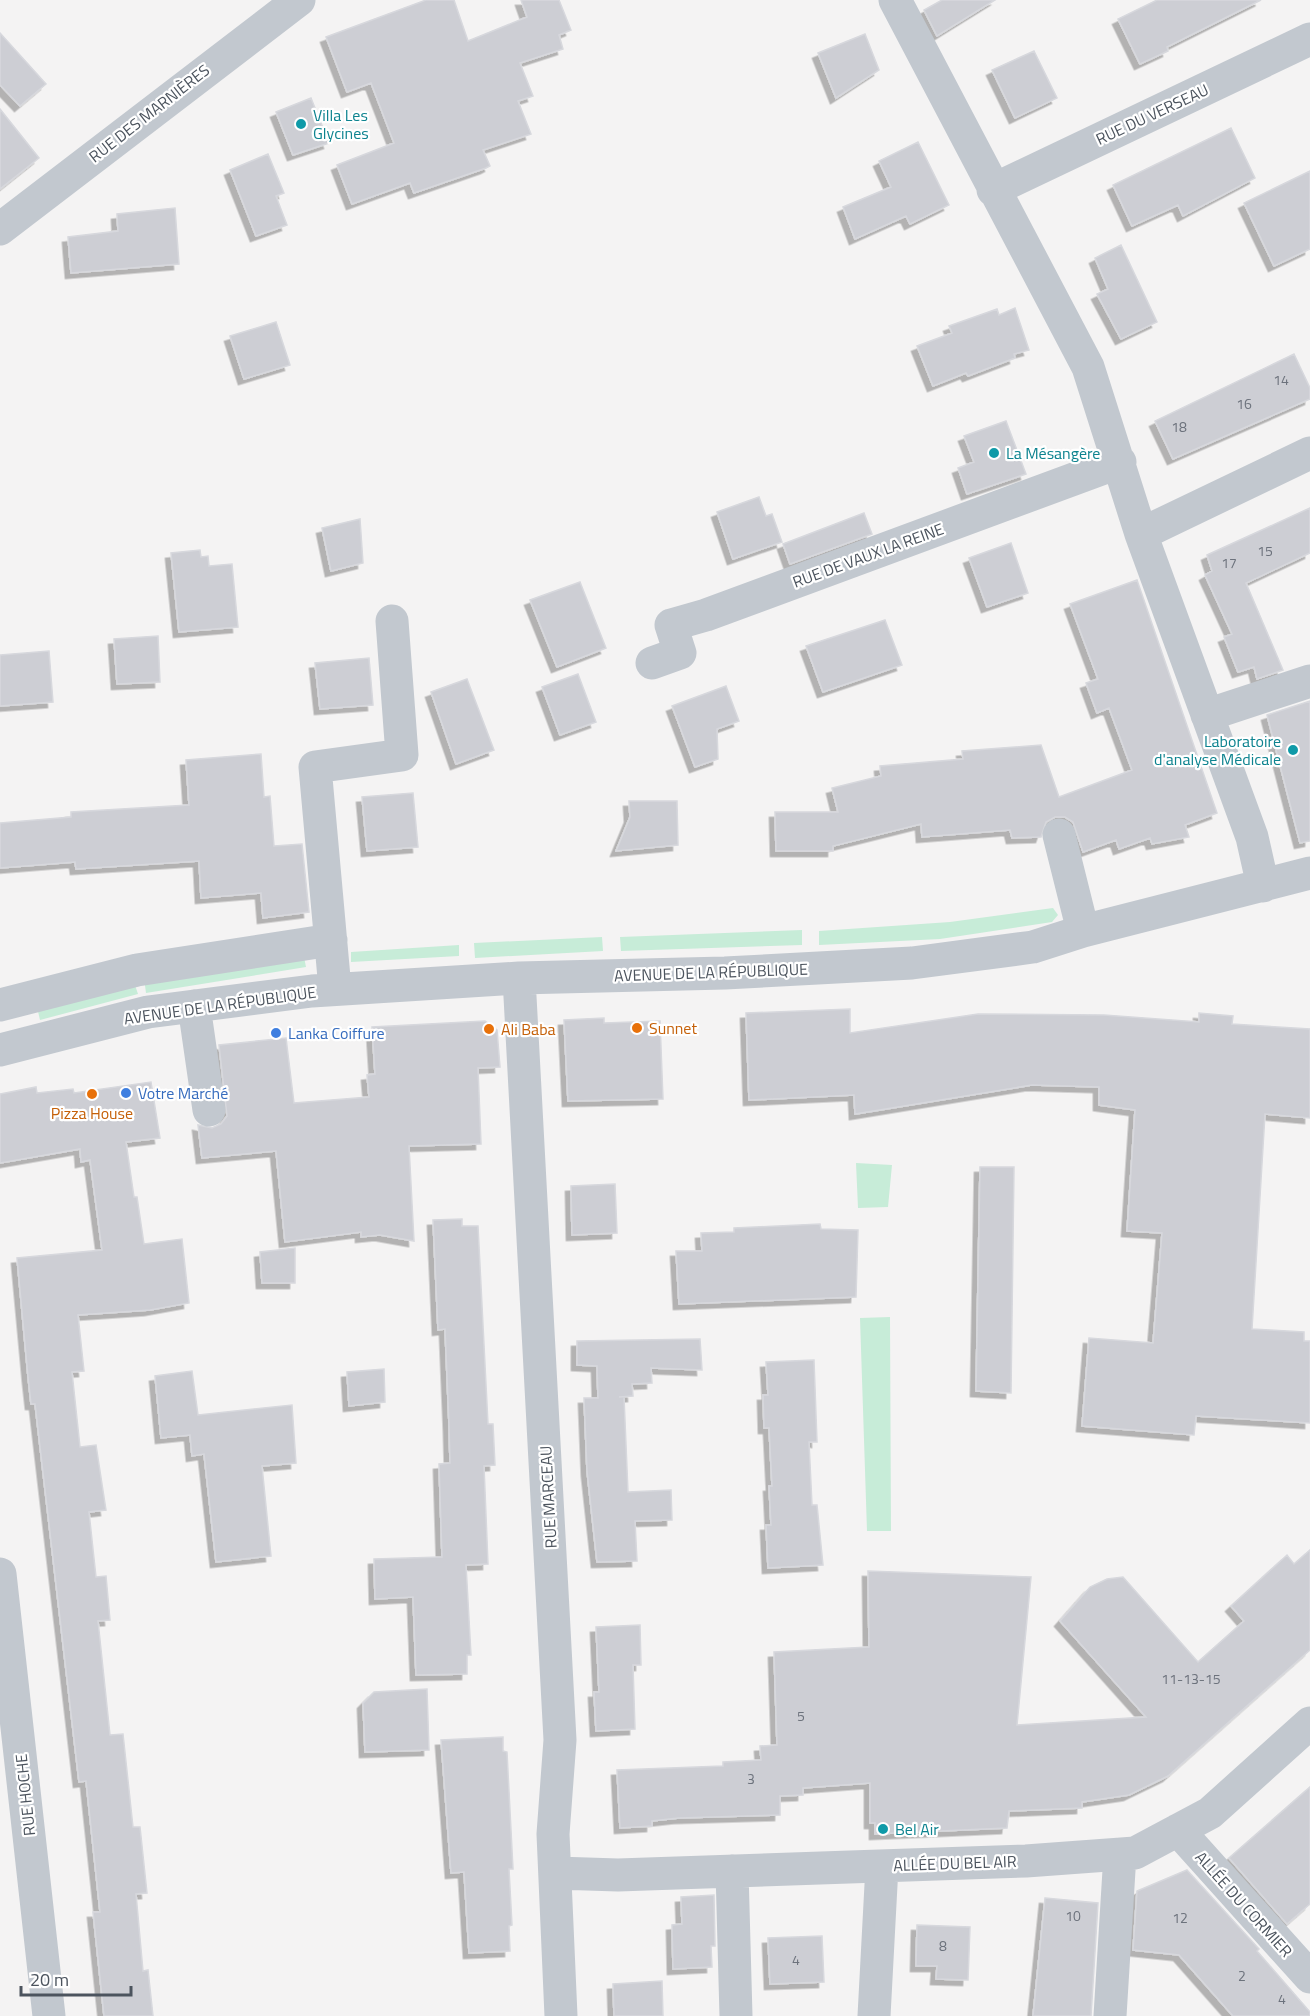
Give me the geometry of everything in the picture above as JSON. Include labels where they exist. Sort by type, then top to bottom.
[{"type":"street","name":"RUE DES MARNIÈRES","points":[[0,228],[299,0]]},
{"type":"street","points":[[895,0],[1088,367],[1141,534],[1155,602],[1207,715],[1252,837],[1263,886]]},
{"type":"street","name":"RUE DU VERSEAU","points":[[993,190],[1310,39]]},
{"type":"street","points":[[1141,534],[1310,453]]},
{"type":"street","name":"RUE DE VAUX LA REINE","points":[[652,663],[680,652],[671,625],[706,615],[1120,462]]},
{"type":"street","name":"AVENUE DE LA RÉPUBLIQUE","points":[[335,989],[315,767],[402,755],[392,621]]},
{"type":"street","points":[[1207,715],[1310,681]]},
{"type":"street","points":[[1059,835],[1083,931]]},
{"type":"street","name":"AVENUE DE LA RÉPUBLIQUE","points":[[0,1050],[148,1012],[335,989],[519,978],[725,973],[912,963],[1033,948],[1083,931],[1310,873]]},
{"type":"street","points":[[0,1005],[137,970],[331,940]]},
{"type":"street","name":"RUE MARCEAU","points":[[519,978],[560,1740],[553,1834],[561,2016]]},
{"type":"street","points":[[194,1006],[209,1110]]},
{"type":"street","name":"RUE HOCHE","points":[[0,1574],[50,2016]]},
{"type":"street","name":"ALLÉE DU BEL AIR","points":[[556,1873],[618,1875],[882,1866],[1026,1861],[1135,1853],[1210,1813],[1310,1723]]},
{"type":"street","name":"ALLÉE DU CORMIER","points":[[1178,1830],[1310,1977]]},
{"type":"street","points":[[1110,2016],[1120,1854]]},
{"type":"street","points":[[874,2016],[882,1866]]},
{"type":"street","points":[[732,1871],[736,2016]]},
{"type":"green space","points":[[1053,908],[1058,915],[1052,922],[940,939],[819,945],[819,931],[950,922]]},
{"type":"green space","points":[[802,930],[802,945],[621,951],[620,937]]},
{"type":"green space","points":[[602,937],[603,951],[475,958],[474,943]]},
{"type":"green space","points":[[459,945],[459,956],[351,962],[351,952]]},
{"type":"green space","points":[[303,952],[306,967],[146,993],[144,978]]},
{"type":"green space","points":[[134,982],[138,994],[40,1020],[37,1007]]},
{"type":"green space","points":[[856,1163],[892,1165],[888,1207],[858,1208]]},
{"type":"green space","points":[[890,1317],[891,1531],[867,1531],[860,1318]]},
{"type":"building","points":[[426,0],[454,0],[468,41],[527,17],[521,0],[559,0],[571,30],[559,35],[563,49],[520,63],[533,96],[518,101],[531,134],[483,150],[490,166],[486,168],[414,193],[410,183],[352,204],[337,165],[394,143],[371,83],[347,92],[326,37]]},
{"type":"building","points":[[942,0],[995,0],[937,36],[924,10]]},
{"type":"building","points":[[1157,0],[1261,0],[1167,47],[1168,51],[1140,64],[1118,19]]},
{"type":"building","points":[[0,33],[46,84],[20,106],[0,85]]},
{"type":"building","points":[[865,34],[879,70],[836,98],[818,53]]},
{"type":"building","points":[[1034,51],[1057,98],[1015,118],[992,70]]},
{"type":"building","name":"Villa Les Glycines","points":[[311,98],[329,143],[293,155],[276,112]]},
{"type":"building","points":[[0,109],[39,158],[0,189]]},
{"type":"building","points":[[1231,128],[1255,178],[1183,216],[1178,205],[1132,226],[1113,185]]},
{"type":"building","points":[[918,142],[949,205],[910,224],[906,216],[855,239],[843,207],[891,187],[879,161]]},
{"type":"building","points":[[268,154],[284,193],[276,196],[287,225],[256,236],[230,170]]},
{"type":"building","points":[[1310,171],[1310,249],[1274,266],[1244,203]]},
{"type":"building","points":[[175,208],[179,264],[71,273],[68,237],[118,231],[117,214]]},
{"type":"building","points":[[1121,245],[1157,322],[1121,339],[1097,294],[1108,289],[1095,258]]},
{"type":"building","points":[[1015,308],[1029,350],[1014,354],[1015,358],[968,376],[966,373],[933,386],[917,346],[952,333],[949,326],[997,309],[999,315]]},
{"type":"building","points":[[276,322],[290,365],[244,379],[230,336]]},
{"type":"building","points":[[1294,354],[1310,388],[1310,399],[1173,459],[1155,421]]},
{"type":"building","name":"La Mésangère","points":[[1006,421],[1026,474],[967,494],[958,468],[974,462],[964,436]]},
{"type":"building","points":[[759,497],[766,516],[772,514],[782,542],[733,559],[717,512]]},
{"type":"building","points":[[1310,508],[1310,553],[1246,583],[1283,670],[1257,679],[1254,667],[1238,672],[1224,637],[1232,634],[1205,575],[1212,571],[1207,555]]},
{"type":"building","points":[[864,513],[872,534],[790,564],[783,544]]},
{"type":"building","points":[[360,519],[363,563],[331,571],[322,528]]},
{"type":"building","points":[[1011,543],[1028,593],[987,607],[969,558]]},
{"type":"building","points":[[200,550],[201,557],[208,556],[209,566],[232,564],[238,627],[179,632],[171,553]]},
{"type":"building","points":[[1137,580],[1217,813],[1185,825],[1189,837],[1152,844],[1150,838],[1119,849],[1116,840],[1083,852],[1073,822],[1065,817],[1055,817],[1046,822],[1041,837],[1012,838],[1010,830],[922,837],[921,824],[833,846],[833,851],[776,851],[775,812],[838,812],[832,788],[881,776],[880,766],[963,759],[962,751],[1041,745],[1059,797],[1132,770],[1109,708],[1097,713],[1086,683],[1098,679],[1070,604]]},
{"type":"building","points":[[580,582],[606,648],[557,667],[530,600]]},
{"type":"building","points":[[885,620],[902,665],[823,692],[806,646]]},
{"type":"building","points":[[158,636],[160,682],[117,684],[114,639]]},
{"type":"building","points":[[49,651],[53,702],[0,706],[0,655]]},
{"type":"building","points":[[369,658],[373,705],[320,709],[315,663]]},
{"type":"building","points":[[578,674],[596,722],[560,735],[542,687]]},
{"type":"building","points":[[467,679],[494,750],[456,764],[431,692]]},
{"type":"building","points":[[726,686],[739,721],[717,729],[718,759],[695,767],[672,706]]},
{"type":"building","name":"Laboratoire d'analyse Médicale","points":[[1310,701],[1310,841],[1300,843],[1267,715]]},
{"type":"building","points":[[261,754],[264,797],[270,796],[274,846],[302,844],[309,912],[263,918],[261,893],[201,898],[199,861],[76,869],[75,862],[0,868],[0,823],[71,817],[71,812],[189,805],[186,760]]},
{"type":"building","points":[[413,793],[418,847],[367,851],[362,797]]},
{"type":"building","points":[[629,801],[677,801],[678,845],[616,851],[630,817]]},
{"type":"building","points":[[850,1009],[850,1033],[978,1014],[1104,1015],[1199,1022],[1199,1013],[1233,1016],[1232,1024],[1310,1029],[1310,1118],[1265,1114],[1252,1329],[1304,1332],[1304,1341],[1310,1341],[1310,1423],[1196,1416],[1194,1435],[1082,1426],[1089,1338],[1153,1343],[1162,1233],[1127,1231],[1135,1110],[1099,1105],[1099,1087],[1032,1085],[855,1114],[854,1095],[749,1100],[746,1013]]},
{"type":"building","points":[[604,1018],[604,1023],[660,1021],[663,1099],[568,1101],[564,1020]]},
{"type":"building","points":[[485,1021],[497,1030],[500,1067],[478,1068],[481,1144],[409,1146],[414,1241],[380,1235],[361,1237],[361,1232],[285,1242],[276,1151],[202,1158],[198,1125],[212,1128],[221,1124],[227,1116],[219,1045],[286,1038],[294,1103],[369,1097],[367,1075],[375,1074],[372,1027]]},
{"type":"building","points":[[151,1082],[160,1138],[126,1142],[134,1197],[137,1197],[144,1244],[182,1239],[189,1303],[150,1310],[78,1315],[84,1371],[72,1372],[80,1447],[96,1445],[106,1510],[89,1512],[96,1577],[106,1576],[110,1620],[98,1621],[110,1735],[123,1734],[133,1827],[140,1827],[147,1893],[136,1894],[143,1971],[148,1970],[153,2016],[104,2016],[93,1912],[100,1912],[86,1781],[79,1782],[35,1404],[31,1404],[17,1258],[102,1250],[90,1160],[81,1162],[80,1149],[0,1163],[0,1094],[36,1087],[37,1093],[73,1089],[74,1093]]},
{"type":"building","points":[[980,1167],[1014,1167],[1011,1393],[976,1391]]},
{"type":"building","points":[[615,1184],[617,1233],[572,1235],[571,1186]]},
{"type":"building","points":[[462,1219],[462,1226],[478,1226],[488,1424],[493,1424],[495,1465],[484,1466],[488,1564],[466,1565],[471,1655],[467,1655],[467,1674],[416,1675],[413,1597],[375,1599],[374,1559],[442,1557],[439,1464],[450,1463],[449,1425],[445,1329],[438,1330],[433,1220]]},
{"type":"building","points":[[820,1224],[821,1229],[858,1230],[856,1297],[679,1304],[676,1251],[702,1251],[701,1233],[734,1232],[734,1228]]},
{"type":"building","points":[[295,1248],[295,1283],[262,1283],[260,1252]]},
{"type":"building","points":[[700,1339],[702,1370],[651,1368],[652,1383],[632,1384],[633,1396],[619,1397],[624,1397],[628,1492],[671,1490],[672,1520],[635,1521],[637,1561],[597,1562],[587,1471],[584,1398],[598,1398],[597,1366],[577,1365],[577,1341]]},
{"type":"building","points":[[814,1360],[817,1442],[809,1442],[812,1505],[817,1505],[823,1565],[768,1568],[766,1525],[771,1525],[769,1486],[772,1486],[769,1428],[764,1428],[763,1395],[768,1395],[766,1362]]},
{"type":"building","points":[[384,1369],[385,1402],[349,1406],[347,1372]]},
{"type":"building","points":[[192,1371],[198,1415],[292,1405],[296,1463],[262,1466],[271,1556],[216,1562],[204,1454],[192,1456],[190,1435],[161,1438],[155,1376]]},
{"type":"building","points":[[1310,1550],[1310,1650],[1168,1776],[1129,1795],[1082,1802],[1082,1808],[1009,1811],[1007,1828],[875,1834],[875,1823],[870,1823],[870,1783],[803,1788],[803,1795],[780,1796],[780,1815],[679,1818],[652,1821],[652,1826],[620,1828],[617,1770],[723,1766],[723,1762],[761,1760],[760,1746],[777,1745],[774,1652],[869,1647],[868,1571],[1031,1577],[1017,1725],[1146,1717],[1060,1621],[1090,1587],[1107,1579],[1123,1577],[1198,1662],[1244,1621],[1231,1606],[1287,1555],[1294,1564]]},
{"type":"building","points":[[640,1625],[641,1665],[633,1665],[635,1729],[596,1731],[594,1692],[599,1692],[596,1627]]},
{"type":"building","points":[[427,1689],[429,1750],[365,1752],[363,1703],[374,1692]]},
{"type":"building","points":[[503,1737],[503,1751],[507,1752],[513,1869],[509,1869],[512,1925],[509,1926],[510,1951],[469,1953],[464,1872],[451,1873],[441,1740]]},
{"type":"building","points":[[1310,1787],[1310,1904],[1287,1924],[1229,1858]]},
{"type":"building","points":[[1187,1870],[1259,1949],[1257,1951],[1310,2012],[1310,2016],[1233,2016],[1179,1955],[1133,1950],[1137,1891]]},
{"type":"building","points":[[714,1895],[715,1946],[711,1946],[712,1967],[673,1969],[672,1925],[682,1924],[681,1897]]},
{"type":"building","points":[[1045,1898],[1098,1903],[1091,2016],[1033,2016]]},
{"type":"building","points":[[917,1925],[970,1927],[968,1980],[936,1979],[937,1966],[916,1966]]},
{"type":"building","points":[[822,1936],[824,1982],[770,1984],[768,1938]]},
{"type":"building","points":[[662,1981],[663,2016],[614,2016],[613,1984]]},
{"type":"place","name":"Villa Les Glycines","points":[[301,124]]},
{"type":"place","name":"La Mésangère","points":[[994,453]]},
{"type":"place","name":"Laboratoire d'analyse Médicale","points":[[1293,750]]},
{"type":"place","name":"Sunnet","points":[[637,1028]]},
{"type":"place","name":"Ali Baba","points":[[489,1029]]},
{"type":"place","name":"Lanka Coiffure","points":[[276,1033]]},
{"type":"place","name":"Votre Marché","points":[[126,1093]]},
{"type":"place","name":"Pizza House","points":[[92,1094]]},
{"type":"place","name":"Bel Air","points":[[883,1829]]}]
